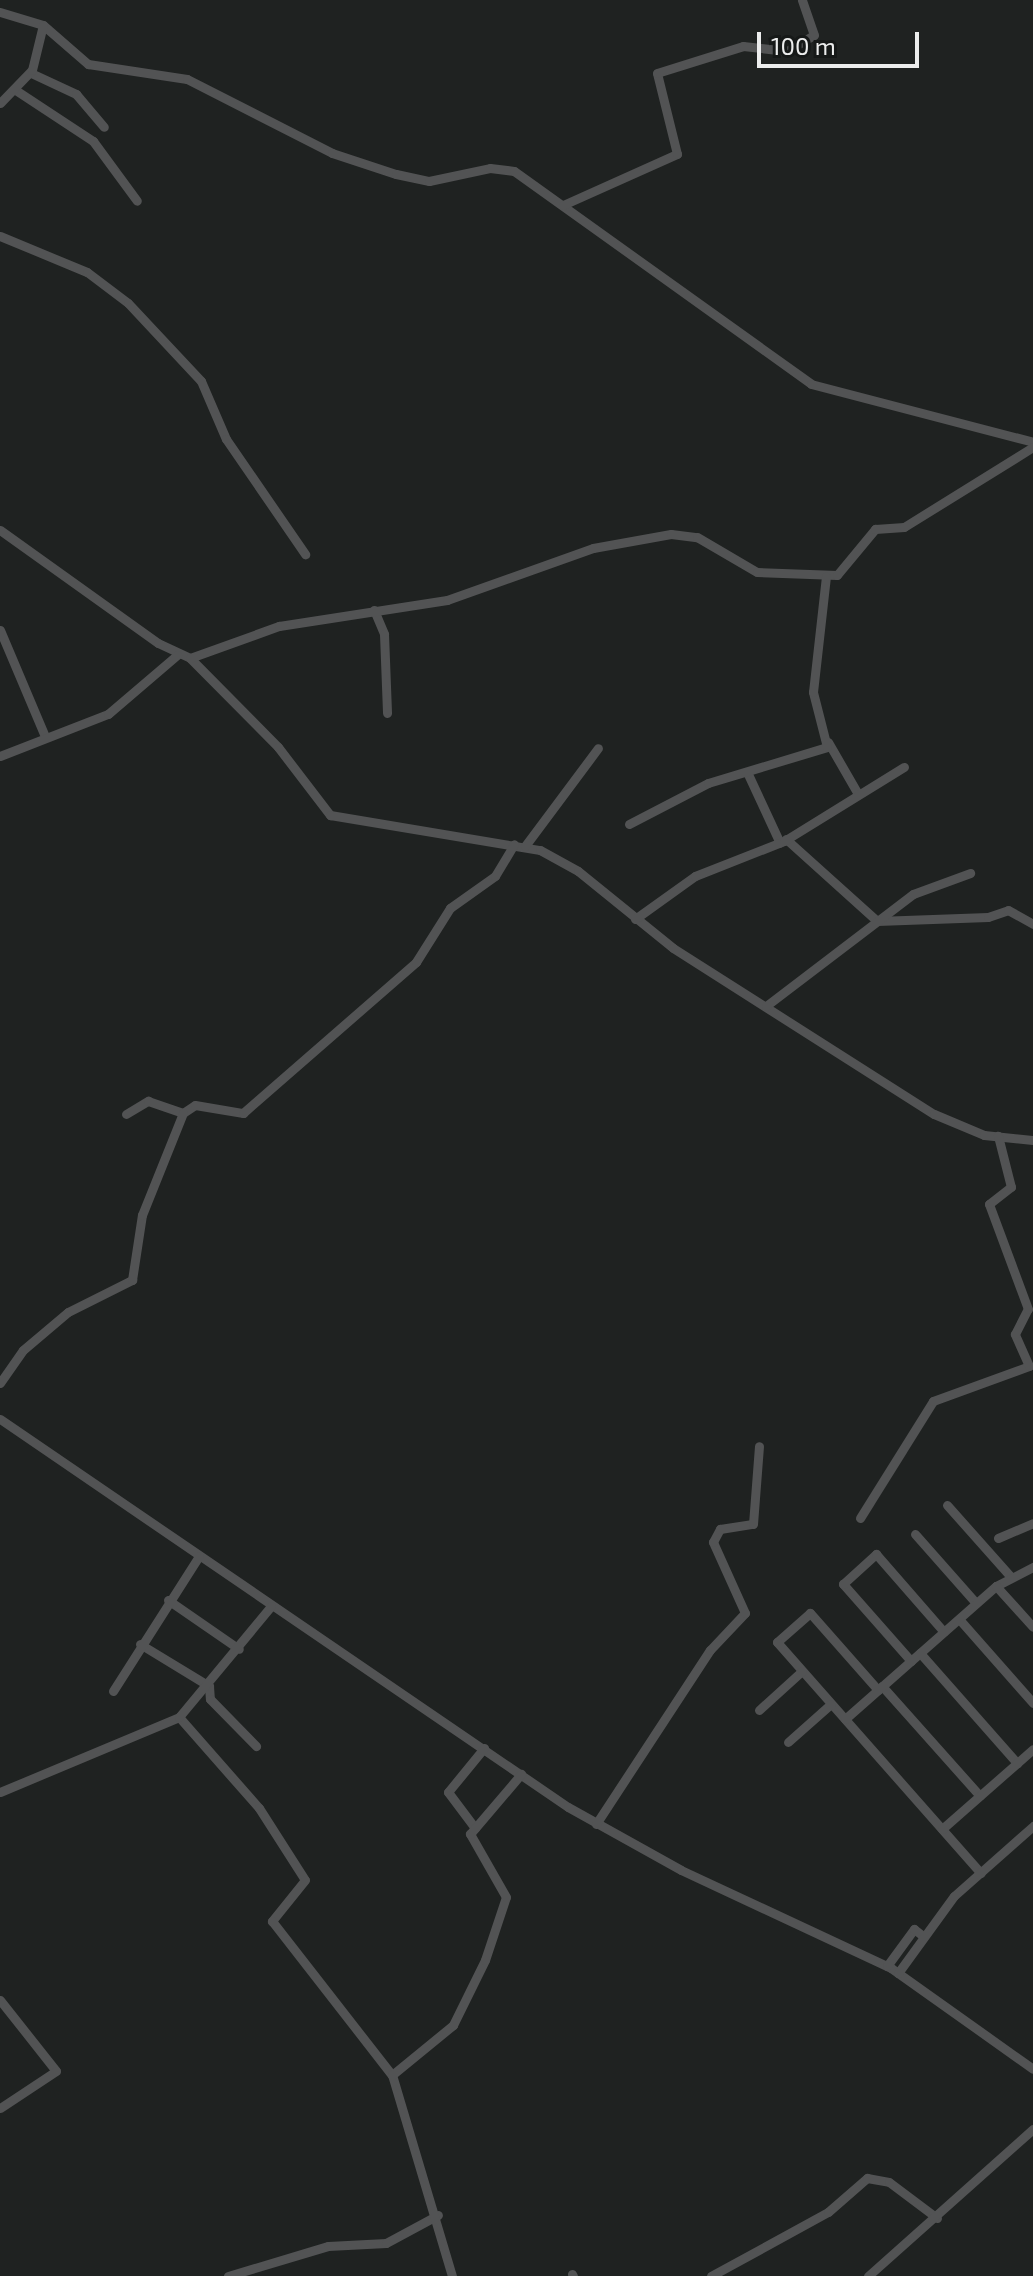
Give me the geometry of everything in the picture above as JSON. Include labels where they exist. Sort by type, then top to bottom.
[{"type":"street","points":[[563,205],[677,154],[657,73],[743,46],[787,51],[815,33],[802,0]]},
{"type":"street","points":[[0,12],[43,25],[80,61],[187,79],[332,153],[429,181],[490,168],[514,171],[811,384],[1033,444]]},
{"type":"street","points":[[0,103],[33,68],[43,25]]},
{"type":"street","points":[[33,68],[76,94],[104,127]]},
{"type":"street","points":[[14,89],[93,141],[137,201]]},
{"type":"street","points":[[0,236],[87,272],[128,303],[201,381],[226,439],[305,554]]},
{"type":"street","points":[[190,658],[279,626],[447,600],[593,548],[671,534],[697,537],[757,572],[826,577],[843,572],[875,529],[904,527],[1033,444]]},
{"type":"street","points":[[0,530],[177,655],[190,658],[278,747],[330,815],[525,846],[578,871],[635,919],[934,1114],[998,1136],[1033,1140]]},
{"type":"street","points":[[826,577],[813,692],[828,742],[858,794]]},
{"type":"street","points":[[374,610],[384,634],[387,713]]},
{"type":"street","points":[[0,630],[44,734]]},
{"type":"street","points":[[0,756],[44,734],[108,714],[177,655]]},
{"type":"street","points":[[629,824],[699,787],[828,742]]},
{"type":"street","points":[[525,846],[598,748]]},
{"type":"street","points":[[635,919],[698,875],[783,841],[904,767]]},
{"type":"street","points":[[747,772],[783,841],[877,921],[988,917],[1008,910],[1033,924]]},
{"type":"street","points":[[0,1383],[23,1350],[68,1312],[132,1280],[148,1193],[183,1113],[195,1105],[234,1115],[416,962],[450,908],[495,876],[514,844]]},
{"type":"street","points":[[766,1006],[913,894],[970,873]]},
{"type":"street","points":[[126,1114],[148,1101],[183,1113]]},
{"type":"street","points":[[860,1518],[933,1401],[1029,1366],[1015,1334],[1028,1309],[989,1204],[1011,1187],[998,1136]]},
{"type":"street","points":[[0,1419],[596,1824],[887,1966],[1033,2069]]},
{"type":"street","points":[[596,1824],[710,1650],[745,1613],[716,1535],[753,1524],[759,1446]]},
{"type":"street","points":[[947,1505],[1011,1577]]},
{"type":"street","points":[[998,1538],[1033,1523]]},
{"type":"street","points":[[915,1534],[976,1603]]},
{"type":"street","points":[[911,1661],[843,1584],[876,1554],[944,1632]]},
{"type":"street","points":[[113,1691],[168,1600],[199,1556]]},
{"type":"street","points":[[845,1719],[996,1586],[1033,1567]]},
{"type":"street","points":[[996,1586],[1031,1621]]},
{"type":"street","points":[[168,1600],[239,1649]]},
{"type":"street","points":[[0,1792],[179,1717],[209,1686],[271,1606]]},
{"type":"street","points":[[980,1796],[810,1613],[777,1642],[981,1873]]},
{"type":"street","points":[[959,1619],[1033,1703]]},
{"type":"street","points":[[140,1644],[209,1686]]},
{"type":"street","points":[[920,1653],[1017,1763]]},
{"type":"street","points":[[759,1710],[802,1671]]},
{"type":"street","points":[[209,1686],[210,1699],[256,1746]]},
{"type":"street","points":[[788,1742],[831,1704]]},
{"type":"street","points":[[179,1717],[259,1808],[305,1880],[272,1921],[392,2075],[438,2215],[452,2276]]},
{"type":"street","points":[[475,1828],[448,1792],[484,1748]]},
{"type":"street","points":[[942,1829],[1033,1749]]},
{"type":"street","points":[[392,2075],[453,2025],[505,1908],[503,1886],[471,1843],[475,1828],[521,1774]]},
{"type":"street","points":[[898,1973],[923,1936],[981,1873],[1033,1826]]},
{"type":"street","points":[[887,1966],[914,1929],[923,1936]]},
{"type":"street","points":[[0,2000],[56,2071],[0,2108]]},
{"type":"street","points":[[868,2276],[937,2218],[1033,2129]]},
{"type":"street","points":[[711,2276],[828,2212],[870,2177],[937,2218]]},
{"type":"street","points":[[228,2276],[328,2246],[386,2243],[438,2215]]}]
